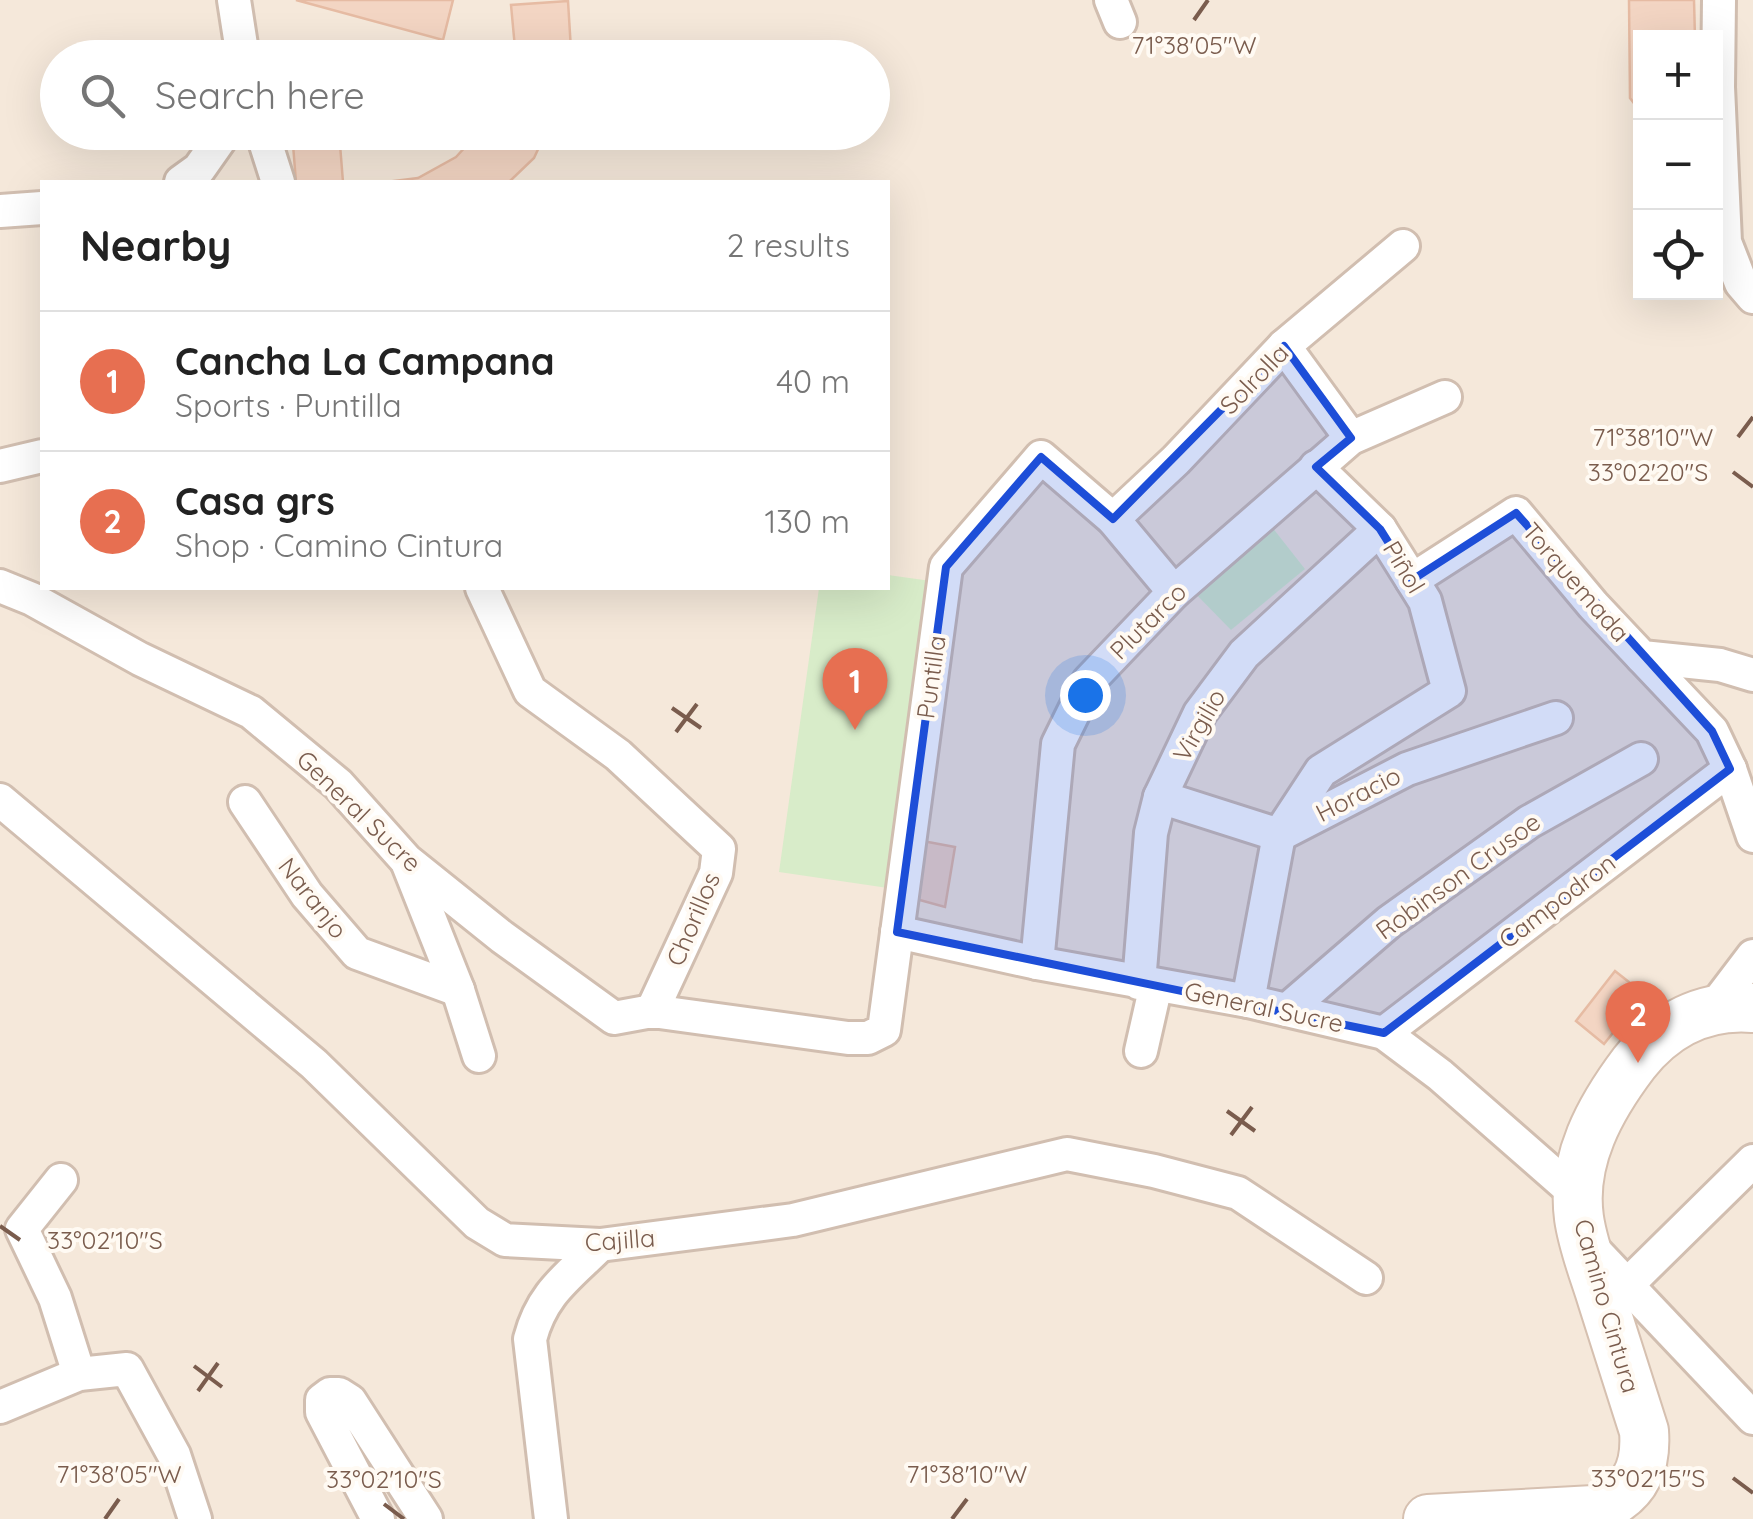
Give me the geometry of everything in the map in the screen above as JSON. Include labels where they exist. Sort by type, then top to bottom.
[{"type":"main road","name":"Camino Cintura","points":[[1428,1519],[1594,1510],[1609,1505],[1634,1483],[1642,1466],[1644,1431],[1580,1217],[1584,1151],[1617,1084],[1647,1046],[1688,1018],[1732,1009]]},
{"type":"street","points":[[234,0],[240,40]]},
{"type":"street","points":[[1719,0],[1718,88],[1726,242],[1741,283],[1753,296]]},
{"type":"street","points":[[184,180],[199,169],[212,150]]},
{"type":"street","points":[[268,150],[277,180]]},
{"type":"street","points":[[0,211],[40,208]]},
{"type":"street","name":"Solrolla","points":[[1113,520],[1284,346],[1402,246]]},
{"type":"street","points":[[1284,346],[1351,438]]},
{"type":"street","name":"Plutarco","points":[[1037,964],[1058,744],[1089,681],[1174,592],[1351,438],[1445,397]]},
{"type":"street","points":[[0,466],[40,456]]},
{"type":"street","name":"Puntilla","points":[[897,932],[946,568],[1041,457],[1113,520]]},
{"type":"street","name":"Piñol","points":[[1279,835],[1321,771],[1449,691],[1425,601],[1380,529],[1316,468]]},
{"type":"street","name":"Torquemada","points":[[1412,580],[1516,512],[1642,658],[1720,665],[1753,674]]},
{"type":"street","points":[[1113,520],[1174,592]]},
{"type":"street","name":"Virgilio","points":[[1141,1051],[1148,984],[1150,834],[1160,796],[1200,713],[1244,654],[1380,529]]},
{"type":"street","name":"General Sucre","points":[[0,586],[251,712],[338,784],[406,860],[502,937],[614,1018],[652,1011]]},
{"type":"street","name":"Chorillos","points":[[483,590],[530,691],[618,755],[719,849],[716,873],[652,1011]]},
{"type":"street","points":[[1642,658],[1712,731],[1753,836]]},
{"type":"street","name":"Horacio","points":[[1279,835],[1407,769],[1556,718]]},
{"type":"street","name":"Robinson Crusoe","points":[[1287,1010],[1388,922],[1529,822],[1641,759]]},
{"type":"street","name":"Campodron","points":[[1384,1033],[1730,769]]},
{"type":"street","points":[[1160,796],[1279,835],[1248,1001]]},
{"type":"street","name":"Cajilla","points":[[0,800],[314,1064],[477,1224],[505,1240],[600,1245],[793,1220],[1068,1154],[1238,1193],[1366,1278]]},
{"type":"street","name":"Naranjo","points":[[244,802],[307,895],[356,953],[458,990]]},
{"type":"street","points":[[406,860],[458,990],[479,1056]]},
{"type":"street","points":[[652,1011],[868,1038],[884,1030],[897,932]]},
{"type":"street","name":"General Sucre","points":[[897,932],[1037,964],[1248,1001],[1384,1033],[1440,1074],[1580,1217],[1627,1286],[1753,1418]]},
{"type":"street","points":[[1732,1009],[1753,956]]},
{"type":"street","points":[[1627,1286],[1753,1161]]},
{"type":"street","points":[[61,1180],[22,1228],[55,1298],[79,1374]]},
{"type":"street","points":[[551,1519],[530,1340],[548,1296],[600,1245]]},
{"type":"street","points":[[0,1408],[79,1374],[127,1369],[174,1454],[195,1519]]},
{"type":"street","points":[[378,1519],[322,1412],[322,1400],[330,1394],[350,1400],[426,1519]]},
{"type":"highlighted area","points":[[1284,346],[1351,438],[1316,467],[1380,529],[1412,580],[1516,513],[1712,731],[1730,769],[1384,1033],[897,932],[946,567],[1041,457],[1113,519]]},
{"type":"shaded area","points":[[0,0],[1753,0],[1753,1519],[0,1519]]},
{"type":"green space","points":[[1265,518],[1305,569],[1231,630],[1187,585]]},
{"type":"green space","points":[[890,575],[931,581],[888,888],[779,872],[819,590],[890,590]]},
{"type":"building","points":[[296,0],[453,0],[443,40]]},
{"type":"building","points":[[1629,0],[1694,0],[1695,30],[1633,30],[1633,102]]},
{"type":"building","points":[[568,1],[570,40],[514,40],[511,5]]},
{"type":"building","points":[[293,150],[340,150],[343,180],[296,180]]},
{"type":"building","points":[[462,150],[538,150],[511,180],[402,180],[418,178]]},
{"type":"building","points":[[912,839],[955,847],[945,907],[916,899]]},
{"type":"building","points":[[1615,971],[1644,994],[1604,1044],[1576,1021]]},
{"type":"place","name":"Cancha La Campana","points":[[855,730]]},
{"type":"place","name":"Casa grs","points":[[1638,1063]]}]
